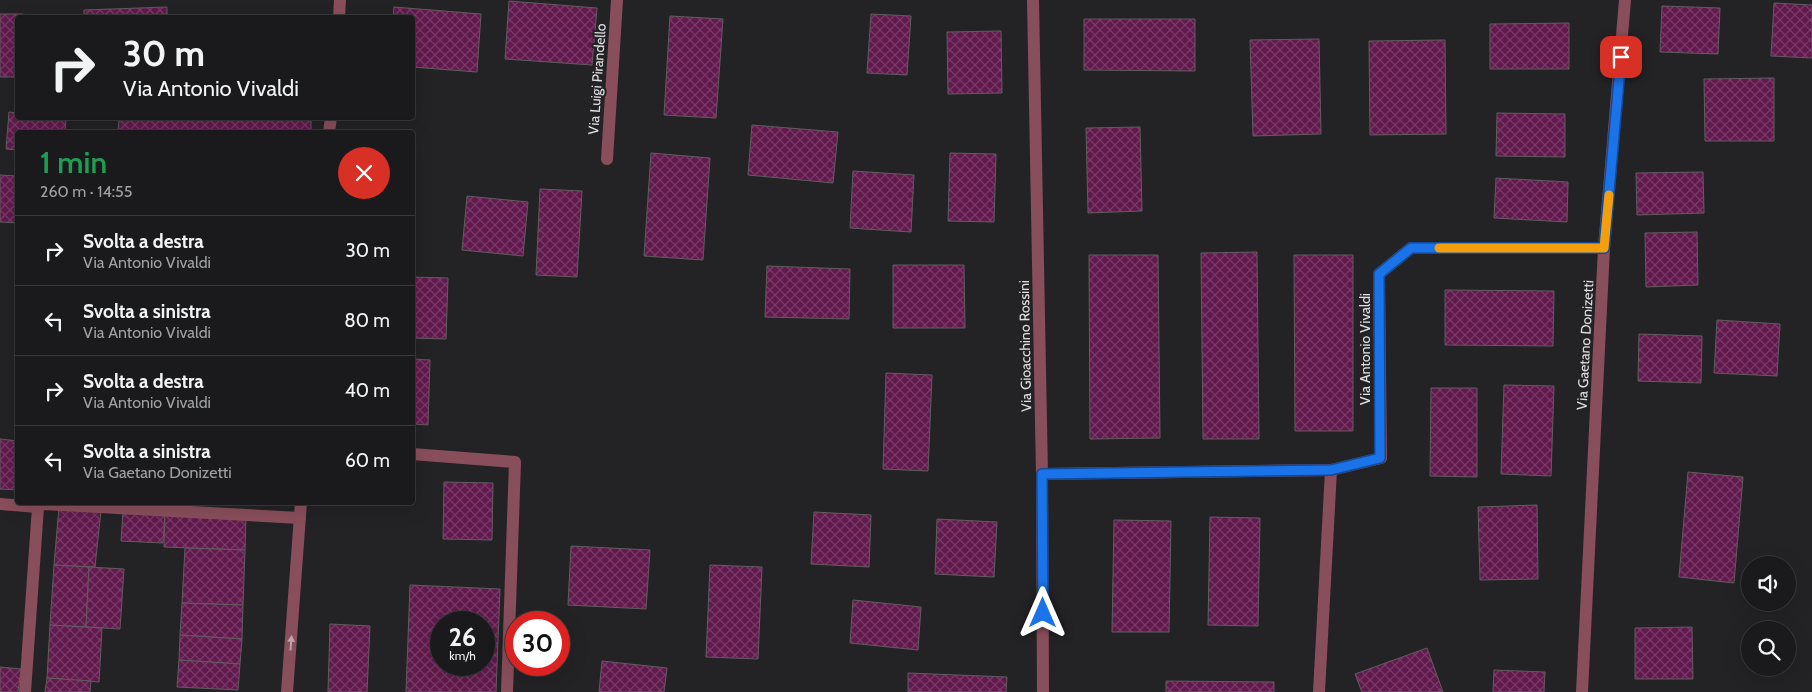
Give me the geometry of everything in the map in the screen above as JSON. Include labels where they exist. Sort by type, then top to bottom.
[{"type":"street","points":[[338,15],[340,0]]},
{"type":"street","name":"Via Luigi Pirandello","points":[[607,159],[617,0]]},
{"type":"street","name":"Via Gioacchino Rossini","points":[[1033,0],[1042,474],[1043,692]]},
{"type":"street","name":"Via Gaetano Donizetti","points":[[1582,692],[1604,248],[1626,0]]},
{"type":"street","name":"Via Antonio Vivaldi","points":[[1042,474],[1331,470],[1380,458],[1379,274],[1411,248],[1604,248]]},
{"type":"street","points":[[415,454],[515,462],[507,692]]},
{"type":"street","points":[[1318,692],[1331,470]]},
{"type":"street","points":[[0,504],[38,507],[45,505]]},
{"type":"street","points":[[66,505],[300,518]]},
{"type":"street","points":[[287,692],[301,505]]},
{"type":"street","points":[[25,692],[38,507]]},
{"type":"building","points":[[509,1],[597,8],[592,65],[505,59]]},
{"type":"building","points":[[1774,3],[1812,5],[1812,58],[1771,56]]},
{"type":"building","points":[[1662,6],[1720,8],[1718,54],[1660,52]]},
{"type":"building","points":[[167,7],[167,15],[84,15],[84,10]]},
{"type":"building","points":[[394,7],[481,14],[477,72],[415,67],[415,15],[393,15]]},
{"type":"building","points":[[0,14],[23,14],[15,15],[15,77],[0,77]]},
{"type":"building","points":[[871,14],[911,16],[907,75],[867,73]]},
{"type":"building","points":[[670,16],[723,19],[716,118],[664,115]]},
{"type":"building","points":[[1084,19],[1195,19],[1195,71],[1084,70]]},
{"type":"building","points":[[1569,23],[1569,69],[1490,69],[1490,24]]},
{"type":"building","points":[[1001,31],[1002,93],[948,94],[947,32]]},
{"type":"building","points":[[1319,39],[1321,134],[1253,136],[1250,40]]},
{"type":"building","points":[[1445,40],[1446,134],[1370,135],[1369,41]]},
{"type":"building","points":[[1774,78],[1774,141],[1705,141],[1704,79]]},
{"type":"building","points":[[9,112],[15,113],[15,120],[66,120],[65,130],[15,130],[15,150],[6,149]]},
{"type":"building","points":[[1497,113],[1565,114],[1565,157],[1496,156]]},
{"type":"building","points":[[119,120],[311,120],[311,130],[118,130]]},
{"type":"building","points":[[752,125],[838,132],[833,183],[748,175]]},
{"type":"building","points":[[1140,127],[1142,211],[1088,213],[1086,128]]},
{"type":"building","points":[[651,153],[710,158],[703,260],[644,256]]},
{"type":"building","points":[[950,153],[996,154],[994,222],[948,221]]},
{"type":"building","points":[[853,171],[914,175],[911,232],[850,228]]},
{"type":"building","points":[[1703,172],[1704,213],[1637,215],[1636,173]]},
{"type":"building","points":[[0,175],[15,176],[15,223],[0,222]]},
{"type":"building","points":[[1496,178],[1568,182],[1567,222],[1494,218]]},
{"type":"building","points":[[540,189],[582,191],[577,277],[536,275]]},
{"type":"building","points":[[467,196],[528,202],[523,256],[462,250]]},
{"type":"building","points":[[1697,232],[1698,285],[1646,287],[1645,233]]},
{"type":"building","points":[[1257,252],[1259,439],[1203,439],[1201,253]]},
{"type":"building","points":[[1089,255],[1158,255],[1160,438],[1090,439]]},
{"type":"building","points":[[1294,255],[1353,255],[1353,431],[1295,431]]},
{"type":"building","points":[[893,265],[964,265],[965,328],[893,328]]},
{"type":"building","points":[[767,266],[850,269],[849,319],[765,317]]},
{"type":"building","points":[[415,277],[448,278],[446,339],[415,338]]},
{"type":"building","points":[[1445,290],[1554,291],[1553,346],[1445,345]]},
{"type":"building","points":[[1717,320],[1780,324],[1777,376],[1714,373]]},
{"type":"building","points":[[1639,334],[1702,336],[1701,383],[1638,381]]},
{"type":"building","points":[[415,359],[430,360],[428,425],[415,424]]},
{"type":"building","points":[[886,373],[932,375],[928,471],[883,469]]},
{"type":"building","points":[[1504,385],[1554,386],[1551,476],[1501,474]]},
{"type":"building","points":[[1431,388],[1477,388],[1477,477],[1430,476]]},
{"type":"building","points":[[0,439],[15,441],[15,490],[0,489]]},
{"type":"building","points":[[1688,472],[1743,477],[1734,583],[1679,577]]},
{"type":"building","points":[[444,482],[493,483],[492,540],[443,539]]},
{"type":"building","points":[[1537,505],[1538,579],[1480,580],[1478,507]]},
{"type":"building","points":[[59,507],[101,510],[95,567],[54,565]]},
{"type":"building","points":[[123,511],[165,513],[163,543],[121,541]]},
{"type":"building","points":[[814,512],[871,515],[869,567],[811,564]]},
{"type":"building","points":[[165,513],[246,517],[245,550],[164,547]]},
{"type":"building","points":[[1210,517],[1260,518],[1258,626],[1208,625]]},
{"type":"building","points":[[937,519],[997,522],[994,577],[935,574]]},
{"type":"building","points":[[1114,520],[1171,521],[1169,632],[1112,632]]},
{"type":"building","points":[[571,546],[650,550],[646,609],[568,605]]},
{"type":"building","points":[[185,548],[245,550],[243,605],[182,603]]},
{"type":"building","points":[[54,565],[89,567],[86,627],[50,625]]},
{"type":"building","points":[[710,565],[762,567],[758,659],[706,657]]},
{"type":"building","points":[[89,567],[124,569],[120,629],[86,627]]},
{"type":"building","points":[[410,585],[500,589],[496,692],[406,692]]},
{"type":"building","points":[[853,600],[921,607],[918,650],[850,643]]},
{"type":"building","points":[[182,603],[243,605],[242,639],[180,635]]},
{"type":"building","points":[[330,624],[370,626],[367,692],[328,692]]},
{"type":"building","points":[[50,625],[102,628],[99,682],[47,678]]},
{"type":"building","points":[[1692,627],[1693,679],[1635,679],[1635,628]]},
{"type":"building","points":[[180,635],[242,639],[240,664],[179,660]]},
{"type":"building","points":[[1427,648],[1443,692],[1362,692],[1355,674]]},
{"type":"building","points":[[179,660],[240,664],[238,690],[177,687]]},
{"type":"building","points":[[602,661],[667,668],[664,692],[599,692]]},
{"type":"building","points":[[0,667],[21,669],[18,692],[0,692]]},
{"type":"building","points":[[1494,670],[1545,672],[1544,692],[1493,692]]},
{"type":"building","points":[[908,673],[1007,677],[1006,692],[908,692]]},
{"type":"building","points":[[47,678],[91,681],[90,692],[45,692]]},
{"type":"building","points":[[1166,681],[1274,682],[1274,692],[1166,692]]},
{"type":"slow traffic","points":[[1439,248],[1604,248],[1609,195]]},
{"type":"route","points":[[1043,613],[1042,474],[1331,470],[1380,458],[1379,274],[1411,248],[1604,248],[1621,57]]}]
